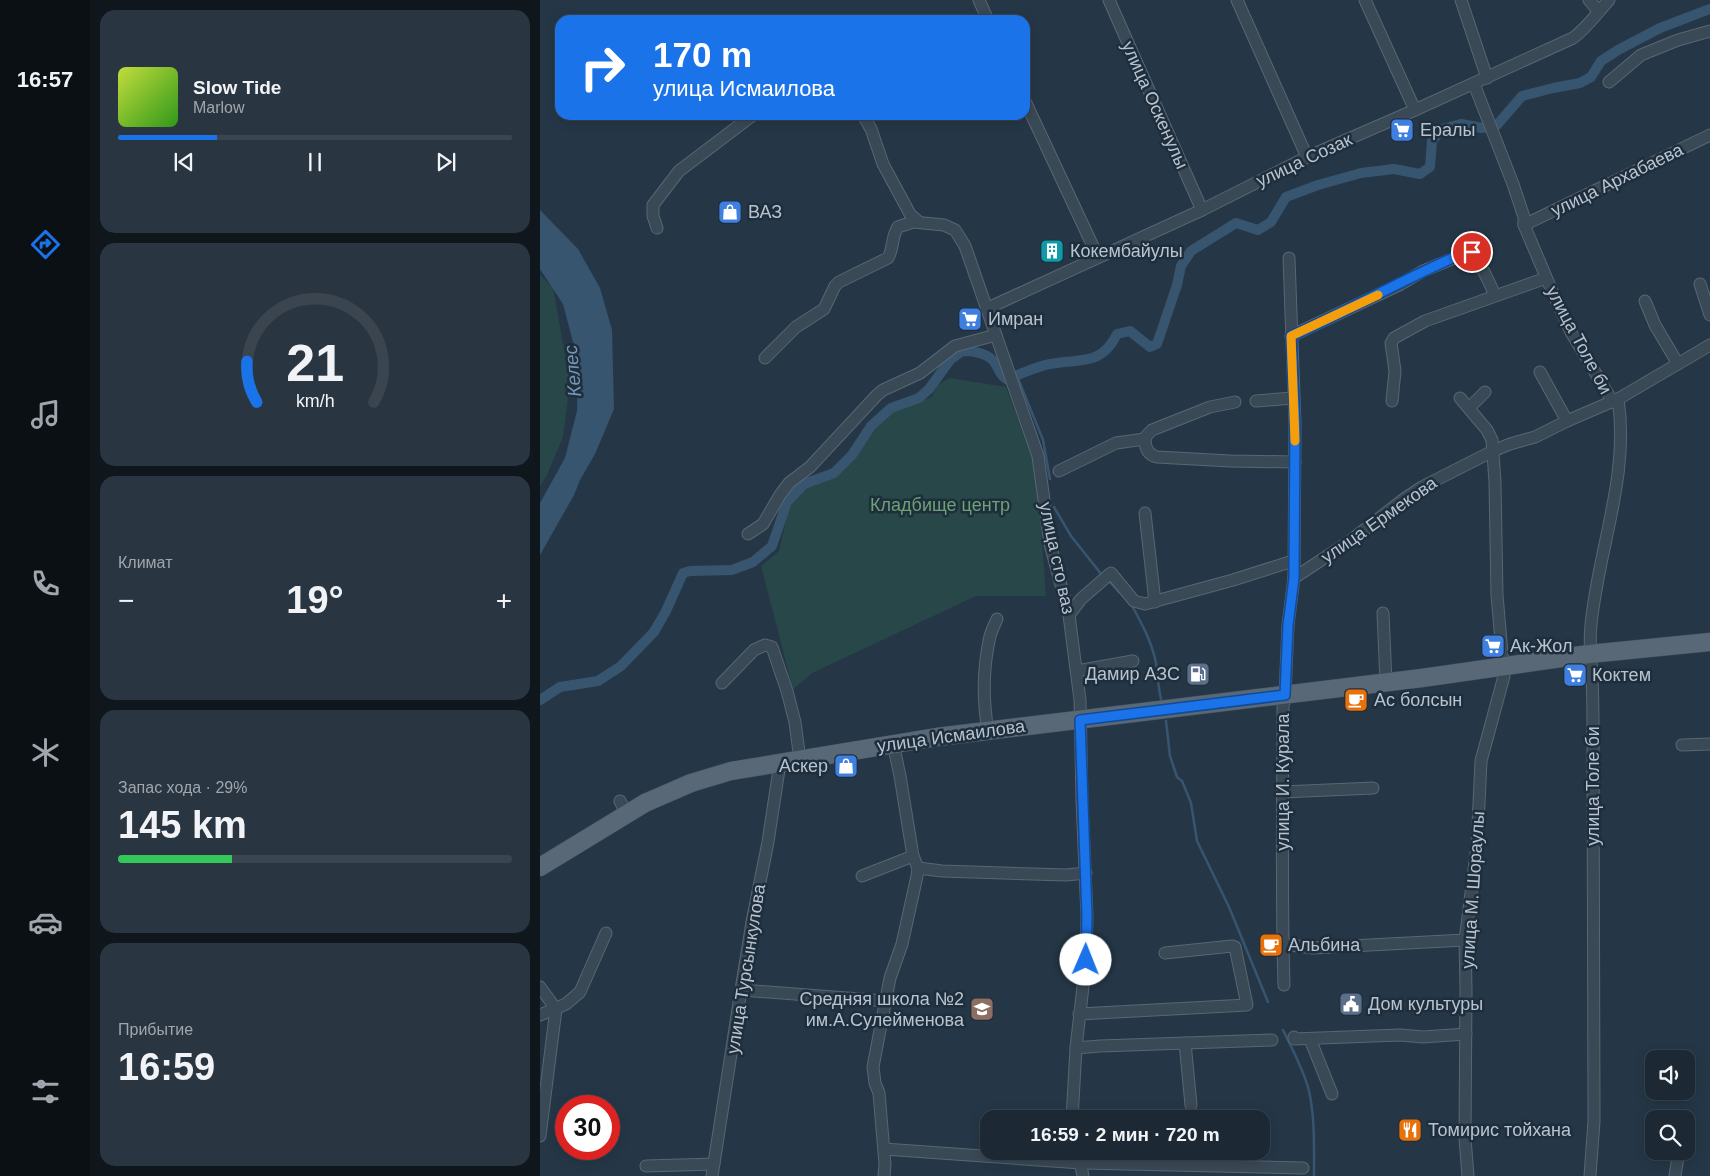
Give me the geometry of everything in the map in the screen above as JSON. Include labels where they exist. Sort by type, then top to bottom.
[{"type":"main road","name":"улица Исмаилова","points":[[540,867],[623,807],[645,803],[691,783],[731,771],[893,744],[988,731],[1285,695],[1589,654],[1710,642]]},
{"type":"street","points":[[979,0],[986,15]]},
{"type":"street","name":"улица Оскенулы","points":[[1109,0],[1202,210]]},
{"type":"street","points":[[1237,0],[1307,157]]},
{"type":"street","points":[[1365,0],[1415,110]]},
{"type":"street","points":[[1461,0],[1487,78]]},
{"type":"street","points":[[1589,0],[1598,11]]},
{"type":"street","name":"улица Созак","points":[[988,308],[1202,210],[1307,157],[1474,84],[1573,38],[1584,30],[1609,0]]},
{"type":"street","points":[[1609,82],[1640,55],[1678,40],[1710,31]]},
{"type":"street","name":"улица Толе би","points":[[1474,84],[1513,184],[1524,217],[1524,225],[1546,278],[1572,334],[1615,401],[1620,416],[1619,464],[1591,624],[1589,654],[1592,676],[1593,735],[1594,1121],[1590,1176]]},
{"type":"street","points":[[1030,112],[1098,257]]},
{"type":"street","points":[[657,228],[653,216],[654,205],[678,172],[746,120]]},
{"type":"street","points":[[865,120],[871,130],[883,164],[910,214],[919,222]]},
{"type":"street","name":"улица Архабаева","points":[[1524,225],[1710,136]]},
{"type":"street","points":[[765,358],[796,327],[824,309],[835,286],[839,282],[888,258],[892,250],[893,235],[898,227],[904,224],[919,222]]},
{"type":"street","name":"улица сто ваз","points":[[919,222],[948,226],[955,230],[961,238],[975,272],[1012,386],[1038,456],[1050,544],[1069,614],[1077,671],[1086,873],[1086,960],[1079,1014],[1073,1110]]},
{"type":"street","points":[[1291,336],[1401,284],[1422,271],[1470,252],[1479,263],[1495,295]]},
{"type":"street","name":"улица И. Курала","points":[[1284,985],[1283,707],[1288,625],[1294,578],[1295,462],[1289,258]]},
{"type":"street","name":"улица Толе би","points":[[1392,401],[1400,374],[1391,343],[1394,338],[1425,321],[1546,278]]},
{"type":"street","points":[[1700,284],[1710,315]]},
{"type":"street","points":[[1645,301],[1654,325],[1678,364]]},
{"type":"street","points":[[748,534],[762,524],[789,483],[810,466],[883,390],[920,373],[955,346],[996,335]]},
{"type":"street","name":"улица Ермекова","points":[[1294,578],[1350,541],[1422,487],[1493,451],[1534,437],[1615,401],[1710,345]]},
{"type":"street","points":[[1540,372],[1567,421]]},
{"type":"street","points":[[1469,408],[1485,392]]},
{"type":"street","points":[[1256,401],[1293,398]]},
{"type":"street","points":[[1460,398],[1491,437],[1495,490],[1497,595],[1503,667]]},
{"type":"street","points":[[1234,402],[1210,407],[1152,430],[1145,439],[1145,445],[1149,453],[1157,457],[1295,462]]},
{"type":"street","points":[[1059,470],[1116,443],[1145,439]]},
{"type":"street","points":[[1145,513],[1155,602]]},
{"type":"street","name":"улица Ермекова","points":[[1069,614],[1081,599],[1111,573],[1134,601],[1146,604],[1293,561]]},
{"type":"street","points":[[1384,613],[1386,682]]},
{"type":"street","points":[[988,731],[984,697],[987,656],[989,639],[997,619]]},
{"type":"street","points":[[722,683],[754,650],[761,646],[769,645],[772,647],[790,689],[800,760]]},
{"type":"street","points":[[1077,671],[1133,661]]},
{"type":"street","name":"улица М. Шораулы","points":[[1468,1176],[1465,1138],[1465,940],[1477,846],[1480,771],[1503,683],[1503,667]]},
{"type":"street","points":[[884,1176],[884,1149],[879,1093],[875,1083],[873,1067],[890,978],[902,944],[918,868],[913,856],[893,744]]},
{"type":"street","points":[[1682,745],[1710,744]]},
{"type":"street","name":"улица Турсынкулова","points":[[712,1176],[752,922],[768,842],[780,763]]},
{"type":"street","points":[[1283,792],[1373,788]]},
{"type":"street","points":[[862,876],[913,856]]},
{"type":"street","points":[[918,868],[942,871],[1066,875],[1086,873]]},
{"type":"street","points":[[540,1015],[566,1004],[580,992],[606,933]]},
{"type":"street","points":[[1283,944],[1313,948],[1465,940]]},
{"type":"street","points":[[1079,1014],[1247,1005],[1235,947],[1165,953]]},
{"type":"street","points":[[540,987],[556,1009],[540,1136]]},
{"type":"street","points":[[741,990],[886,1001]]},
{"type":"street","points":[[1294,1037],[1294,1039],[1400,1035],[1423,1037],[1466,1034]]},
{"type":"street","points":[[1310,1038],[1332,1094]]},
{"type":"street","points":[[1076,1048],[1272,1040]]},
{"type":"street","points":[[1185,1043],[1191,1104]]},
{"type":"street","points":[[884,1149],[980,1153]]},
{"type":"street","points":[[1080,1160],[1083,1176]]},
{"type":"street","points":[[1140,1160],[1303,1168]]},
{"type":"street","points":[[1675,1176],[1678,1160]]},
{"type":"street","points":[[646,1166],[714,1164]]},
{"type":"green space","points":[[540,275],[553,288],[570,382],[563,437],[546,477],[540,486]]},
{"type":"green space","name":"Кладбище центр","points":[[950,378],[1006,387],[1034,463],[1038,483],[1046,596],[976,596],[812,673],[793,689],[761,566],[779,551],[790,503],[806,485],[838,474],[884,416],[932,397],[937,385]]},
{"type":"water","name":"Келес","points":[[540,210],[578,249],[600,288],[612,330],[614,409],[595,454],[540,555],[540,503],[565,458],[577,411],[578,361],[563,304],[540,269]]},
{"type":"waterway","points":[[540,700],[560,687],[598,681],[621,666],[654,632],[666,611],[683,573],[690,571],[732,570],[753,562],[772,546],[787,502],[804,484],[834,473],[852,455],[871,426],[891,408],[919,398],[929,389],[950,360],[962,351],[975,352],[988,357],[995,363],[1000,373],[1006,379],[1045,365],[1080,361],[1096,356],[1104,352],[1111,345],[1117,334],[1130,331],[1150,347],[1157,344],[1177,285],[1181,266],[1191,251],[1236,223],[1258,230],[1271,222],[1286,197],[1318,185],[1361,173],[1394,169],[1420,174],[1430,167],[1432,141],[1442,129],[1461,124],[1482,128],[1497,125],[1522,96],[1580,83],[1591,77],[1601,61],[1618,50],[1660,28],[1710,9]]},
{"type":"waterway","points":[[1017,376],[1043,440],[1050,479]]},
{"type":"waterway","points":[[1054,507],[1071,536],[1102,575]]},
{"type":"waterway","points":[[1108,580],[1120,593]]},
{"type":"waterway","points":[[1131,604],[1152,647],[1161,699]]},
{"type":"waterway","points":[[1166,721],[1170,756],[1177,777],[1182,781],[1191,803],[1197,841],[1229,907],[1268,1002]]},
{"type":"waterway","points":[[1283,1030],[1301,1067],[1309,1091],[1313,1122],[1314,1176]]},
{"type":"slow traffic","points":[[1295,441],[1291,336],[1378,295]]},
{"type":"place","name":"Ералы","points":[[1402,130]]},
{"type":"place","name":"ВАЗ","points":[[730,212]]},
{"type":"place","name":"Кокембайулы","points":[[1052,251]]},
{"type":"place","name":"Имран","points":[[970,319]]},
{"type":"place","name":"Ак-Жол","points":[[1493,646]]},
{"type":"place","name":"Дамир АЗС","points":[[1198,674]]},
{"type":"place","name":"Коктем","points":[[1575,675]]},
{"type":"place","name":"Ас болсын","points":[[1356,700]]},
{"type":"place","name":"Аскер","points":[[846,766]]},
{"type":"place","name":"Альбина","points":[[1271,945]]},
{"type":"place","name":"Дом культуры","points":[[1351,1004]]},
{"type":"place","name":"Средняя школа №2 им.А.Сулейменова","points":[[982,1009]]},
{"type":"place","name":"Томирис тойхана","points":[[1410,1130]]},
{"type":"route","points":[[1086,960],[1086,873],[1080,720],[1285,695],[1288,625],[1294,578],[1295,424],[1291,336],[1401,284],[1422,271],[1464,253],[1472,252]]}]
